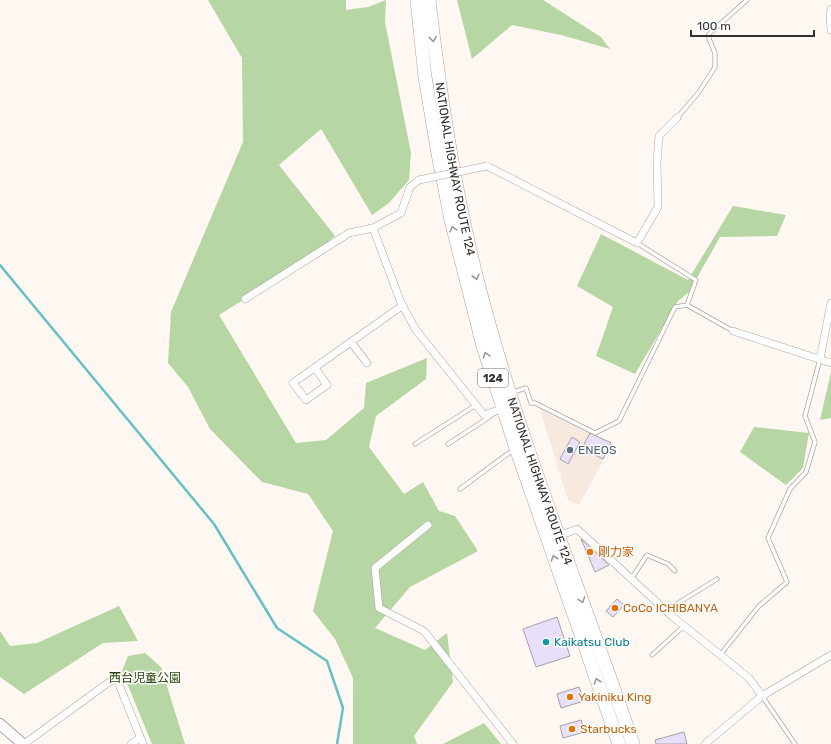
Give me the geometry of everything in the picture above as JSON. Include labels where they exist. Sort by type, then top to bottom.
[{"type":"highway","name":"NATIONAL HIGHWAY ROUTE 124","points":[[417,0],[425,77],[438,154],[451,220],[483,346],[633,744]]},
{"type":"highway","name":"NATIONAL HIGHWAY ROUTE 124","points":[[429,0],[438,83],[449,153],[462,218],[516,448],[554,537],[619,744]]},
{"type":"street","points":[[831,9],[831,30]]},
{"type":"street","points":[[245,299],[349,233],[373,228],[401,213],[410,187],[419,180],[487,166],[637,243],[658,207],[659,136],[677,118]]},
{"type":"street","points":[[373,228],[403,305],[416,330],[484,415],[505,404]]},
{"type":"street","points":[[820,360],[831,303]]},
{"type":"street","points":[[315,368],[327,385],[306,400],[293,384],[315,368],[351,342],[403,305]]},
{"type":"street","points":[[733,331],[831,363]]},
{"type":"street","points":[[351,342],[367,363]]},
{"type":"street","points":[[428,525],[375,568],[378,608],[424,631],[513,744]]},
{"type":"street","points":[[554,537],[577,529],[666,611],[749,678],[762,696]]},
{"type":"street","points":[[705,744],[762,696],[831,655]]},
{"type":"street","points":[[1,725],[23,744],[116,677],[142,741],[131,744]]},
{"type":"lane","points":[[677,118],[699,92],[715,67],[715,53],[709,39],[709,34],[747,0]]},
{"type":"lane","points":[[637,243],[696,280],[687,305]]},
{"type":"lane","points":[[448,444],[485,420],[526,388],[531,403],[535,403],[595,433],[619,421],[674,306],[687,305],[733,331]]},
{"type":"lane","points":[[720,655],[759,606],[787,582],[768,538],[790,489],[806,472],[815,442],[805,416],[820,360]]},
{"type":"lane","points":[[416,444],[476,405]]},
{"type":"lane","points":[[460,489],[516,448]]},
{"type":"lane","points":[[631,579],[647,555],[668,564],[675,571]]},
{"type":"lane","points":[[666,611],[718,579]]},
{"type":"lane","points":[[652,655],[684,626]]},
{"type":"lane","points":[[762,696],[794,744]]},
{"type":"shaded area","points":[[539,406],[613,443],[579,505],[568,500]]},
{"type":"green space","points":[[208,0],[346,0],[346,10],[368,7],[386,0],[385,22],[411,153],[409,180],[389,203],[372,215],[321,129],[279,165],[335,236],[298,266],[219,315],[296,443],[326,440],[364,408],[366,383],[427,358],[426,379],[376,416],[369,447],[404,494],[423,482],[439,511],[455,516],[478,551],[410,587],[375,628],[425,650],[447,633],[453,682],[414,736],[417,744],[353,744],[353,678],[335,639],[313,611],[333,531],[308,494],[262,482],[210,429],[188,387],[168,363],[171,312],[243,142],[242,58]]},
{"type":"green space","points":[[457,0],[543,0],[601,37],[610,49],[561,35],[512,25],[472,59]]},
{"type":"green space","points":[[733,206],[786,215],[777,236],[720,237],[689,292],[678,301],[635,374],[596,356],[613,307],[577,286],[601,234],[688,280]]},
{"type":"green space","points":[[831,372],[831,418],[820,420]]},
{"type":"green space","points":[[754,427],[809,433],[803,468],[786,485],[740,452]]},
{"type":"green space","points":[[119,606],[138,641],[103,643],[24,694],[0,677],[0,631],[10,646],[37,643]]},
{"type":"green space","name":"西台児童公園","points":[[145,653],[161,667],[185,744],[152,744],[122,671],[128,656]]},
{"type":"green space","points":[[484,723],[501,744],[443,744]]},
{"type":"building","points":[[590,433],[611,443],[603,459],[595,455],[598,451],[584,444]]},
{"type":"building","points":[[572,437],[580,442],[568,464],[560,459]]},
{"type":"building","name":"剛力家","points":[[581,539],[609,565],[595,572]]},
{"type":"building","name":"CoCo ICHIBANYA","points":[[617,599],[624,605],[613,617],[606,611]]},
{"type":"building","name":"Kaikatsu Club","points":[[557,617],[570,656],[536,667],[523,629]]},
{"type":"building","name":"Yakiniku King","points":[[579,687],[584,701],[561,708],[557,694]]},
{"type":"building","name":"Starbucks","points":[[581,720],[585,732],[563,738],[560,726]]},
{"type":"building","points":[[684,732],[687,744],[656,744],[655,740]]},
{"type":"waterway","points":[[0,265],[214,524],[277,628],[327,661],[343,708],[337,744]]},
{"type":"place","name":"ENEOS","points":[[570,450]]},
{"type":"place","name":"剛力家","points":[[590,552]]},
{"type":"place","name":"CoCo ICHIBANYA","points":[[615,608]]},
{"type":"place","name":"Kaikatsu Club","points":[[546,642]]},
{"type":"place","name":"Yakiniku King","points":[[570,697]]},
{"type":"place","name":"Starbucks","points":[[572,729]]}]
